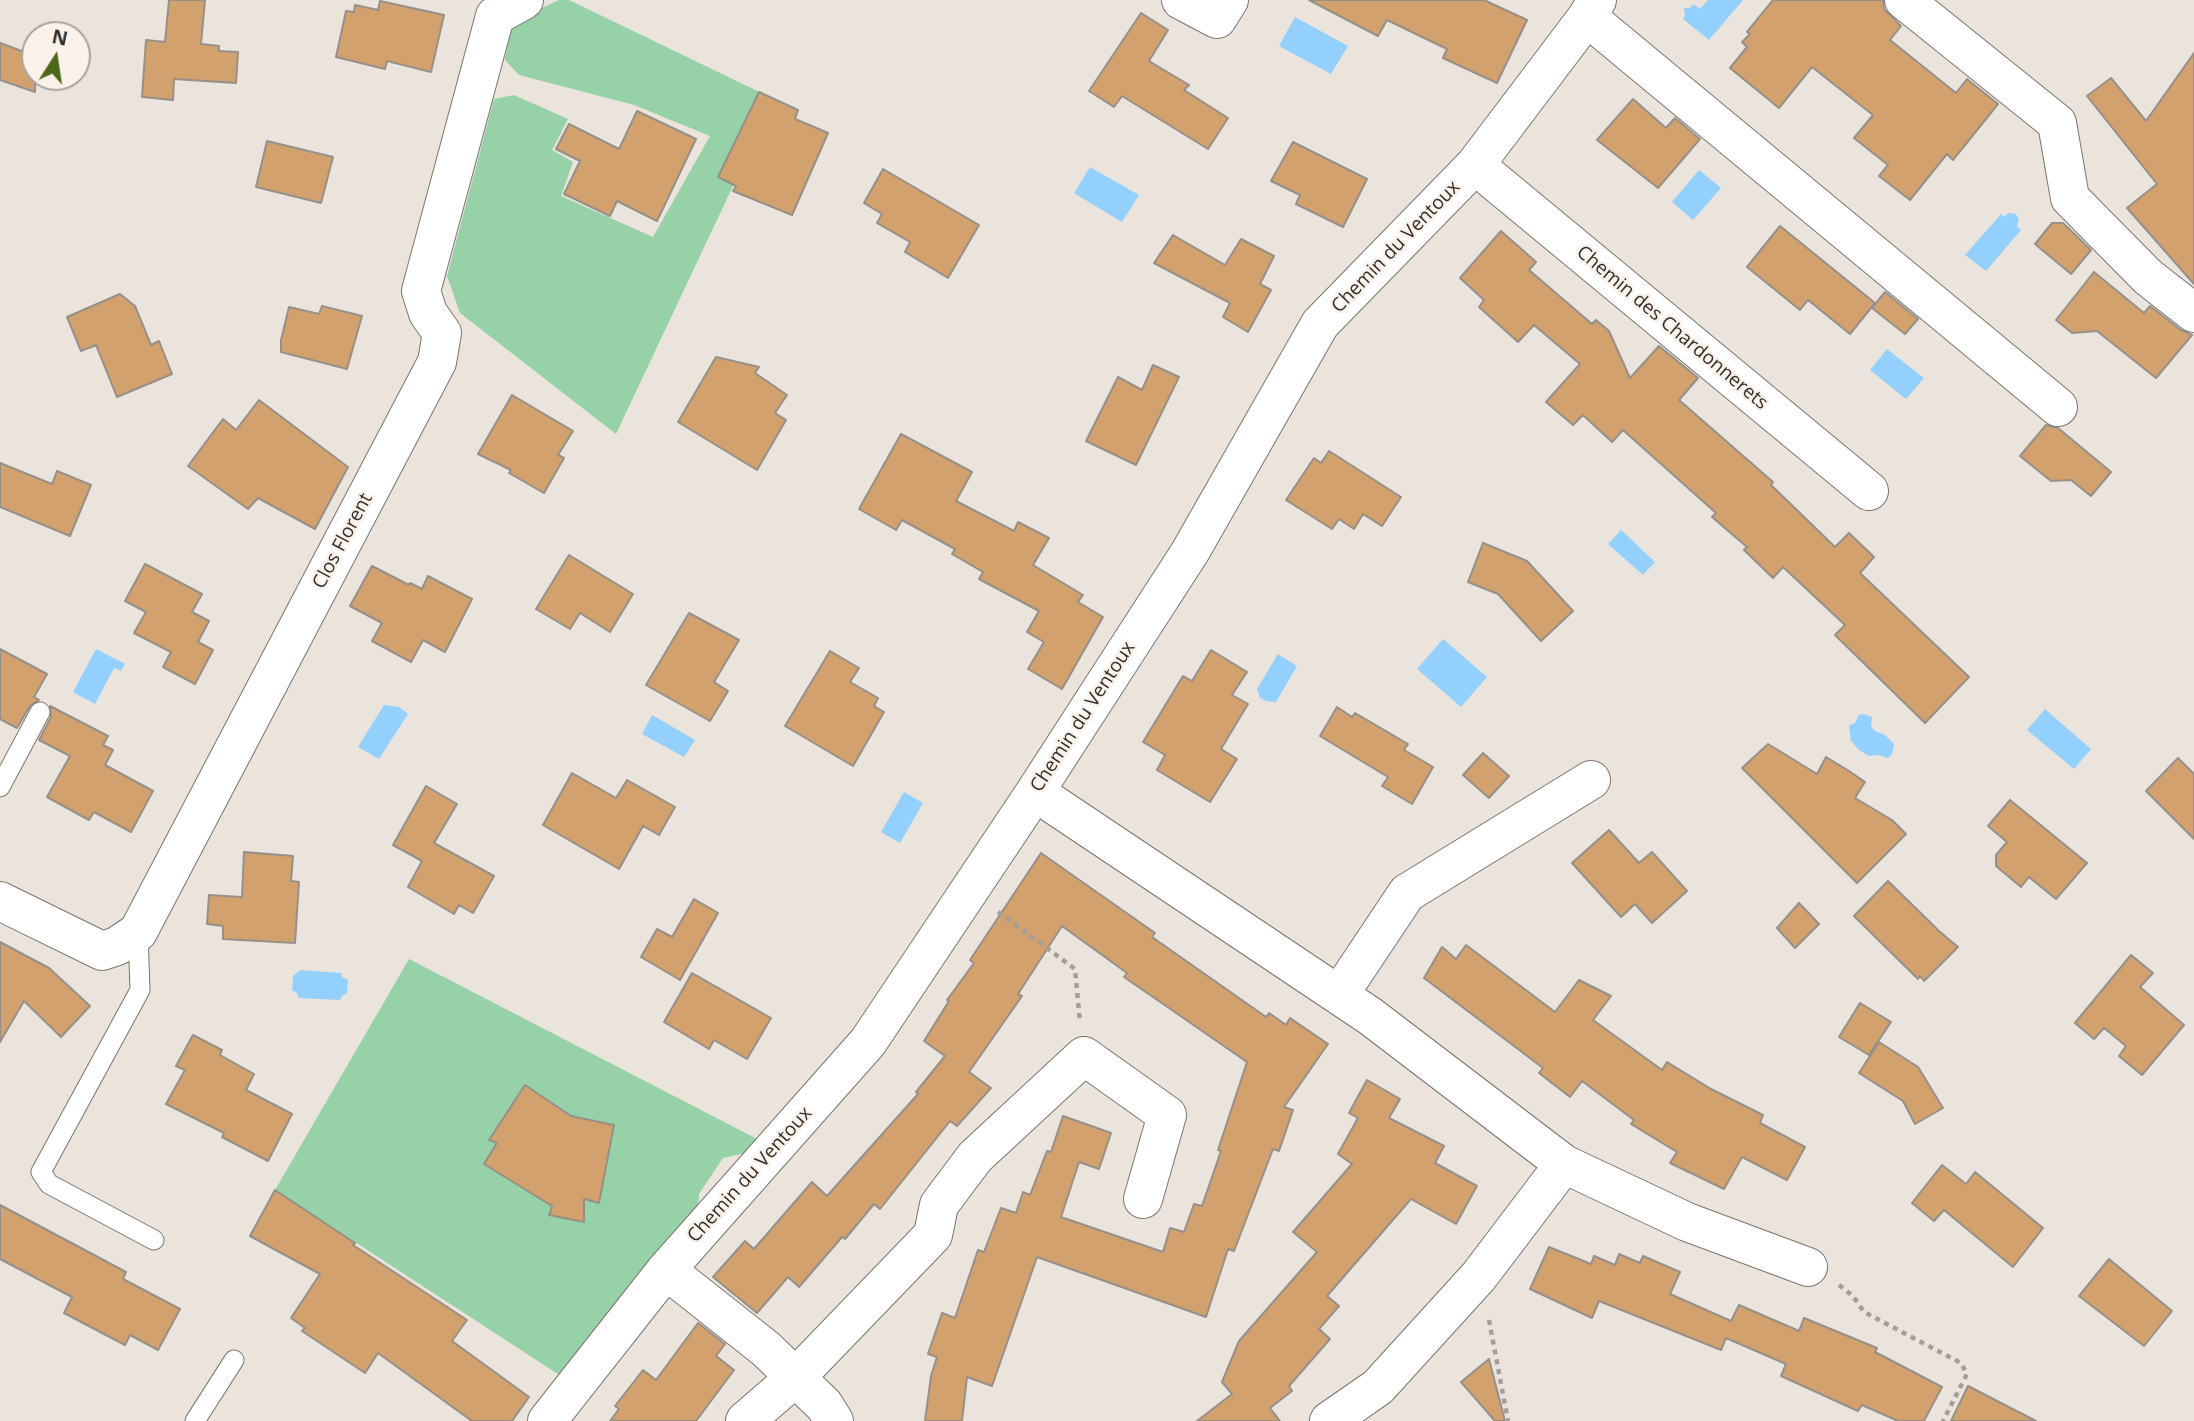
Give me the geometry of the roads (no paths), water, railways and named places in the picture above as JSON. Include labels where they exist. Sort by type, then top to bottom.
[{"type":"street","name":"Clos Florent","points":[[138,932],[438,362],[442,333],[428,313],[421,291],[495,16],[524,0]]},
{"type":"street","points":[[1181,0],[1217,19],[1228,0]]},
{"type":"street","points":[[1903,0],[2057,123],[2070,198],[2148,277],[2194,313]]},
{"type":"street","points":[[1592,8],[2058,407]]},
{"type":"street","name":"Chemin du Ventoux","points":[[547,1421],[666,1270],[868,1042],[1191,552],[1320,324],[1475,165],[1592,8]]},
{"type":"street","name":"Chemin des Chardonnerets","points":[[1475,165],[1869,491]]},
{"type":"street","points":[[1339,995],[1407,893],[1591,780]]},
{"type":"street","points":[[1035,792],[1370,1016],[1564,1164],[1686,1222],[1808,1267]]},
{"type":"street","points":[[0,901],[102,951],[117,946],[138,932]]},
{"type":"street","points":[[745,1421],[796,1377],[933,1235],[939,1205],[975,1157],[1084,1056],[1167,1115],[1143,1199]]},
{"type":"street","points":[[1329,1421],[1378,1387],[1470,1286],[1564,1164]]},
{"type":"street","points":[[666,1270],[766,1349],[824,1405],[834,1421]]},
{"type":"lane","points":[[0,787],[40,712]]},
{"type":"lane","points":[[138,932],[140,990],[41,1171],[49,1184],[154,1240]]},
{"type":"lane","points":[[195,1421],[234,1360]]},
{"type":"water","points":[[1708,0],[1743,0],[1709,40],[1683,19],[1684,8],[1690,8],[1694,4],[1700,9]]},
{"type":"water","points":[[1295,17],[1348,46],[1331,74],[1279,46]]},
{"type":"water","points":[[1090,167],[1139,195],[1122,222],[1074,193]]},
{"type":"water","points":[[1699,170],[1721,188],[1693,220],[1672,202]]},
{"type":"water","points":[[2008,213],[2016,214],[2019,220],[2017,226],[2021,230],[1986,271],[1965,255],[2001,214],[2004,217]]},
{"type":"water","points":[[1887,349],[1924,378],[1906,399],[1870,370]]},
{"type":"water","points":[[1621,530],[1655,562],[1643,575],[1608,544]]},
{"type":"water","points":[[1443,639],[1487,677],[1461,707],[1417,669]]},
{"type":"water","points":[[96,649],[125,664],[121,671],[114,668],[95,704],[73,692]]},
{"type":"water","points":[[1278,654],[1297,666],[1276,702],[1266,701],[1260,698],[1257,689]]},
{"type":"water","points":[[384,705],[399,707],[408,714],[379,759],[358,747]]},
{"type":"water","points":[[2045,709],[2091,749],[2074,769],[2027,730]]},
{"type":"water","points":[[652,715],[695,740],[684,757],[642,734]]},
{"type":"water","points":[[1858,715],[1872,717],[1871,726],[1875,731],[1885,735],[1894,744],[1892,754],[1888,758],[1869,756],[1851,741],[1849,726],[1856,722]]},
{"type":"water","points":[[904,792],[923,803],[900,843],[881,832]]},
{"type":"water","points":[[301,970],[341,973],[342,977],[348,980],[347,993],[340,1000],[299,998],[292,990],[293,976]]}]
